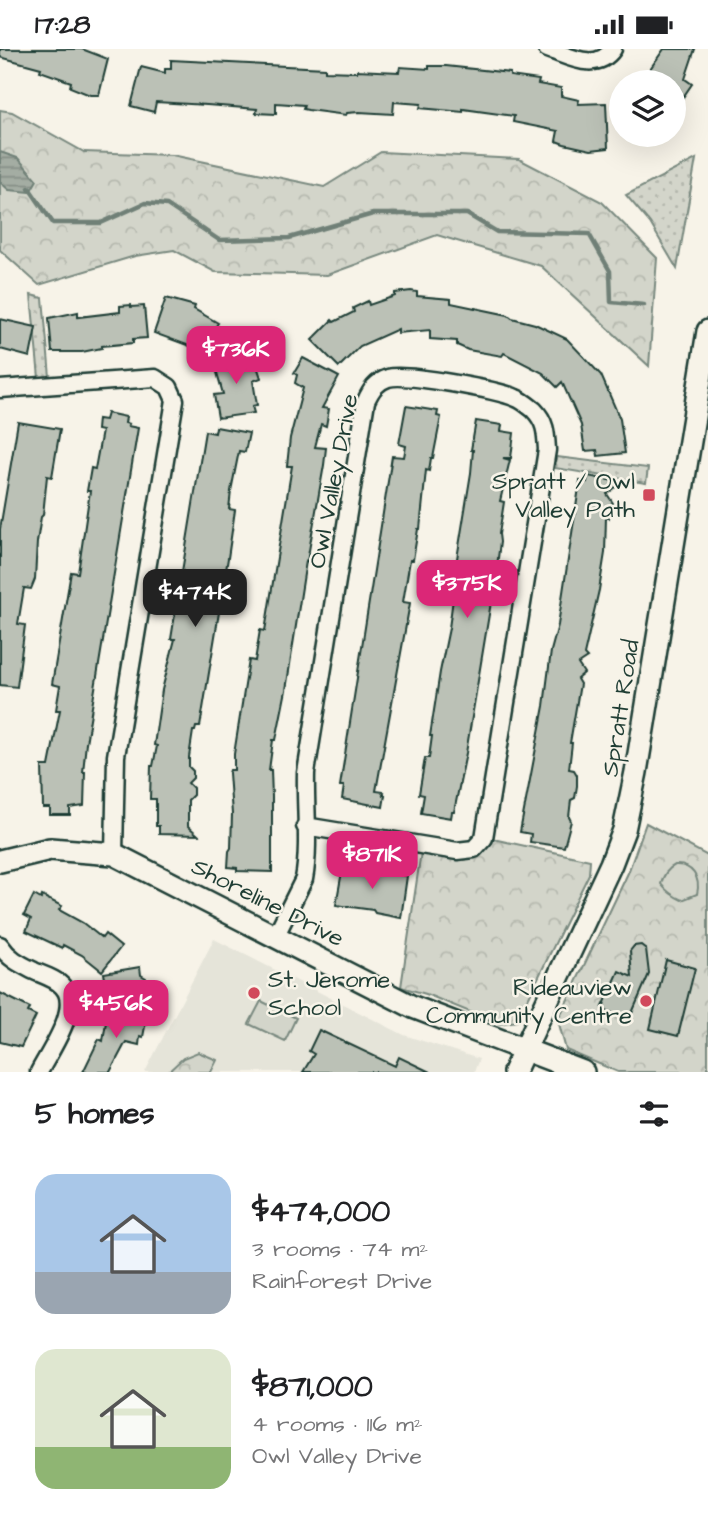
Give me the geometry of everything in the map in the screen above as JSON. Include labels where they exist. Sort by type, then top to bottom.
[{"type":"street","points":[[547,49],[594,62],[607,57],[613,49]]},
{"type":"street","name":"Spratt Road","points":[[514,1072],[611,864],[626,821],[708,331]]},
{"type":"street","name":"Owl Valley Drive","points":[[276,935],[304,879],[307,858],[305,827],[306,773],[366,401],[378,382],[400,376],[498,392],[518,398],[534,410],[545,425],[547,450],[484,838],[474,849],[457,851],[305,827]]},
{"type":"street","points":[[0,389],[155,378],[169,387],[175,400],[116,756],[114,854]]},
{"type":"street","name":"Shoreline Drive","points":[[0,861],[50,849],[114,854],[413,1007],[583,1072]]},
{"type":"street","points":[[0,945],[14,961],[59,983],[68,995],[70,1005],[66,1020],[39,1072]]},
{"type":"shaded area","points":[[0,152],[18,158],[37,180],[30,192],[9,190],[0,182]]},
{"type":"shaded area","name":"St. Jerome School","points":[[214,939],[404,1035],[479,1059],[474,1072],[145,1072]]},
{"type":"green space","points":[[0,110],[12,112],[84,152],[172,155],[324,187],[381,152],[519,159],[602,202],[657,258],[649,366],[541,266],[437,235],[327,275],[215,272],[174,250],[135,256],[39,285],[0,250]]},
{"type":"green space","points":[[696,159],[677,269],[650,223],[626,195]]},
{"type":"green space","points":[[31,295],[43,298],[50,377],[39,378]]},
{"type":"green space","points":[[557,457],[648,468],[646,483],[555,468]]},
{"type":"green space","points":[[646,823],[708,856],[708,1072],[618,1072],[566,1050],[558,1020],[628,873]]},
{"type":"green space","points":[[493,839],[590,860],[589,874],[517,1021],[499,1024],[426,994],[401,987],[421,852],[482,852]]},
{"type":"green space","points":[[675,865],[686,867],[694,873],[698,883],[697,894],[682,900],[670,894],[661,884],[666,873]]},
{"type":"green space","points":[[261,1001],[296,1018],[285,1041],[249,1024]]},
{"type":"green space","points":[[198,1052],[217,1060],[211,1072],[168,1072],[183,1058]]},
{"type":"building","points":[[0,49],[82,49],[108,59],[99,95],[90,95],[70,87],[71,82],[40,71],[41,68],[0,57]]},
{"type":"building","points":[[664,49],[695,49],[686,76],[686,70],[649,70]]},
{"type":"building","points":[[171,60],[325,68],[325,71],[399,72],[400,67],[429,69],[429,66],[446,66],[510,73],[510,76],[539,80],[538,84],[561,88],[561,96],[579,100],[578,104],[606,103],[608,148],[591,150],[564,144],[556,141],[558,131],[513,122],[514,116],[463,109],[463,112],[420,108],[421,104],[394,102],[393,114],[359,112],[346,115],[303,109],[304,105],[276,103],[276,114],[256,113],[257,109],[156,102],[154,112],[131,106],[141,67],[165,73],[165,69],[171,69]]},
{"type":"building","points":[[686,80],[692,84],[686,93]]},
{"type":"building","points":[[417,292],[417,296],[451,299],[451,303],[508,315],[567,339],[601,375],[620,419],[625,453],[598,456],[597,450],[585,451],[581,425],[562,382],[557,387],[543,373],[504,353],[502,356],[468,350],[457,345],[457,341],[430,339],[430,330],[398,333],[398,329],[360,346],[339,367],[312,340],[332,320],[334,322],[354,312],[353,308],[368,301],[369,305],[395,296],[395,293]]},
{"type":"building","points":[[166,298],[195,306],[194,309],[218,323],[216,326],[226,335],[211,361],[196,352],[198,349],[154,333]]},
{"type":"building","points":[[120,306],[144,306],[147,338],[82,352],[52,352],[49,318],[78,312],[78,317],[120,312]]},
{"type":"building","points":[[0,319],[36,327],[30,357],[0,349]]},
{"type":"building","points":[[249,352],[253,367],[257,366],[261,378],[253,381],[257,405],[252,406],[254,413],[218,418],[214,395],[223,394],[214,362]]},
{"type":"building","points":[[303,358],[339,377],[322,408],[329,409],[326,426],[321,424],[315,447],[326,448],[324,465],[286,690],[276,740],[273,740],[269,770],[272,797],[272,872],[237,871],[237,868],[228,867],[232,814],[229,773],[234,770],[234,754],[249,660],[255,661],[260,630],[265,631],[292,466],[287,466],[290,438],[303,388],[295,383],[297,375],[294,373]]},
{"type":"building","points":[[406,406],[438,411],[437,416],[441,417],[433,458],[429,471],[426,470],[420,529],[413,560],[410,560],[403,602],[410,603],[376,791],[384,792],[383,807],[342,799],[344,786],[340,786],[392,456],[404,457],[406,446],[399,444]]},
{"type":"building","points":[[107,413],[126,417],[125,423],[129,424],[128,426],[138,428],[86,743],[84,806],[70,808],[70,815],[50,815],[50,808],[43,808],[42,766],[49,766],[60,710],[56,710],[60,686],[52,684],[71,572],[78,573],[90,491],[87,491],[91,468],[95,469],[102,431],[97,430],[98,419],[105,420]]},
{"type":"building","points":[[476,421],[502,425],[501,431],[514,433],[511,458],[503,458],[510,460],[500,501],[504,502],[497,566],[466,753],[451,818],[421,813],[424,795],[419,794],[425,758],[429,758],[430,736],[449,628]]},
{"type":"building","points":[[18,422],[60,429],[52,477],[47,476],[37,542],[35,579],[31,589],[24,588],[18,624],[25,625],[17,687],[0,685],[0,529]]},
{"type":"building","points":[[216,427],[249,433],[245,452],[239,451],[231,491],[229,509],[235,510],[228,558],[200,727],[193,731],[189,757],[193,778],[188,783],[193,788],[193,795],[188,800],[188,826],[198,835],[159,834],[159,826],[156,826],[156,799],[150,799],[151,766],[157,746],[154,745],[162,690],[175,639],[171,639],[205,431],[215,433]]},
{"type":"building","points":[[588,476],[614,481],[616,487],[607,494],[613,503],[609,518],[606,517],[605,553],[584,655],[587,658],[578,664],[584,673],[577,679],[580,684],[570,743],[569,769],[574,770],[577,775],[577,786],[575,798],[571,800],[571,821],[564,847],[530,842],[531,834],[520,832],[544,706],[551,651],[558,625],[580,481],[587,482]]},
{"type":"building","points":[[343,866],[407,876],[401,918],[375,913],[373,910],[336,905]]},
{"type":"building","points":[[34,895],[62,906],[59,910],[83,923],[102,938],[105,934],[121,947],[102,971],[82,955],[63,945],[62,948],[26,931],[31,919],[24,915]]},
{"type":"building","points":[[641,945],[646,949],[649,974],[629,1020],[602,1009],[619,971],[632,977],[630,951],[634,946]]},
{"type":"building","points":[[666,960],[695,968],[678,1036],[650,1029]]},
{"type":"building","points":[[140,967],[141,975],[146,978],[147,996],[109,1002],[104,973]]},
{"type":"building","points":[[0,993],[30,1008],[28,1012],[36,1016],[21,1047],[0,1042]]},
{"type":"building","points":[[108,1009],[147,1016],[143,1037],[140,1036],[139,1045],[126,1042],[110,1072],[83,1072],[99,1039],[103,1041]]},
{"type":"building","points":[[319,1030],[395,1066],[399,1057],[430,1072],[303,1072],[314,1054],[309,1051]]},
{"type":"waterway","points":[[29,188],[53,223],[101,223],[145,203],[167,205],[219,240],[289,238],[373,214],[467,214],[497,232],[589,234],[610,271],[611,302],[644,305]]},
{"type":"place","name":"Spratt / Owl Valley Path","points":[[649,495]]},
{"type":"place","name":"St. Jerome School","points":[[254,993]]},
{"type":"place","name":"Rideauview Community Centre","points":[[646,1001]]}]
